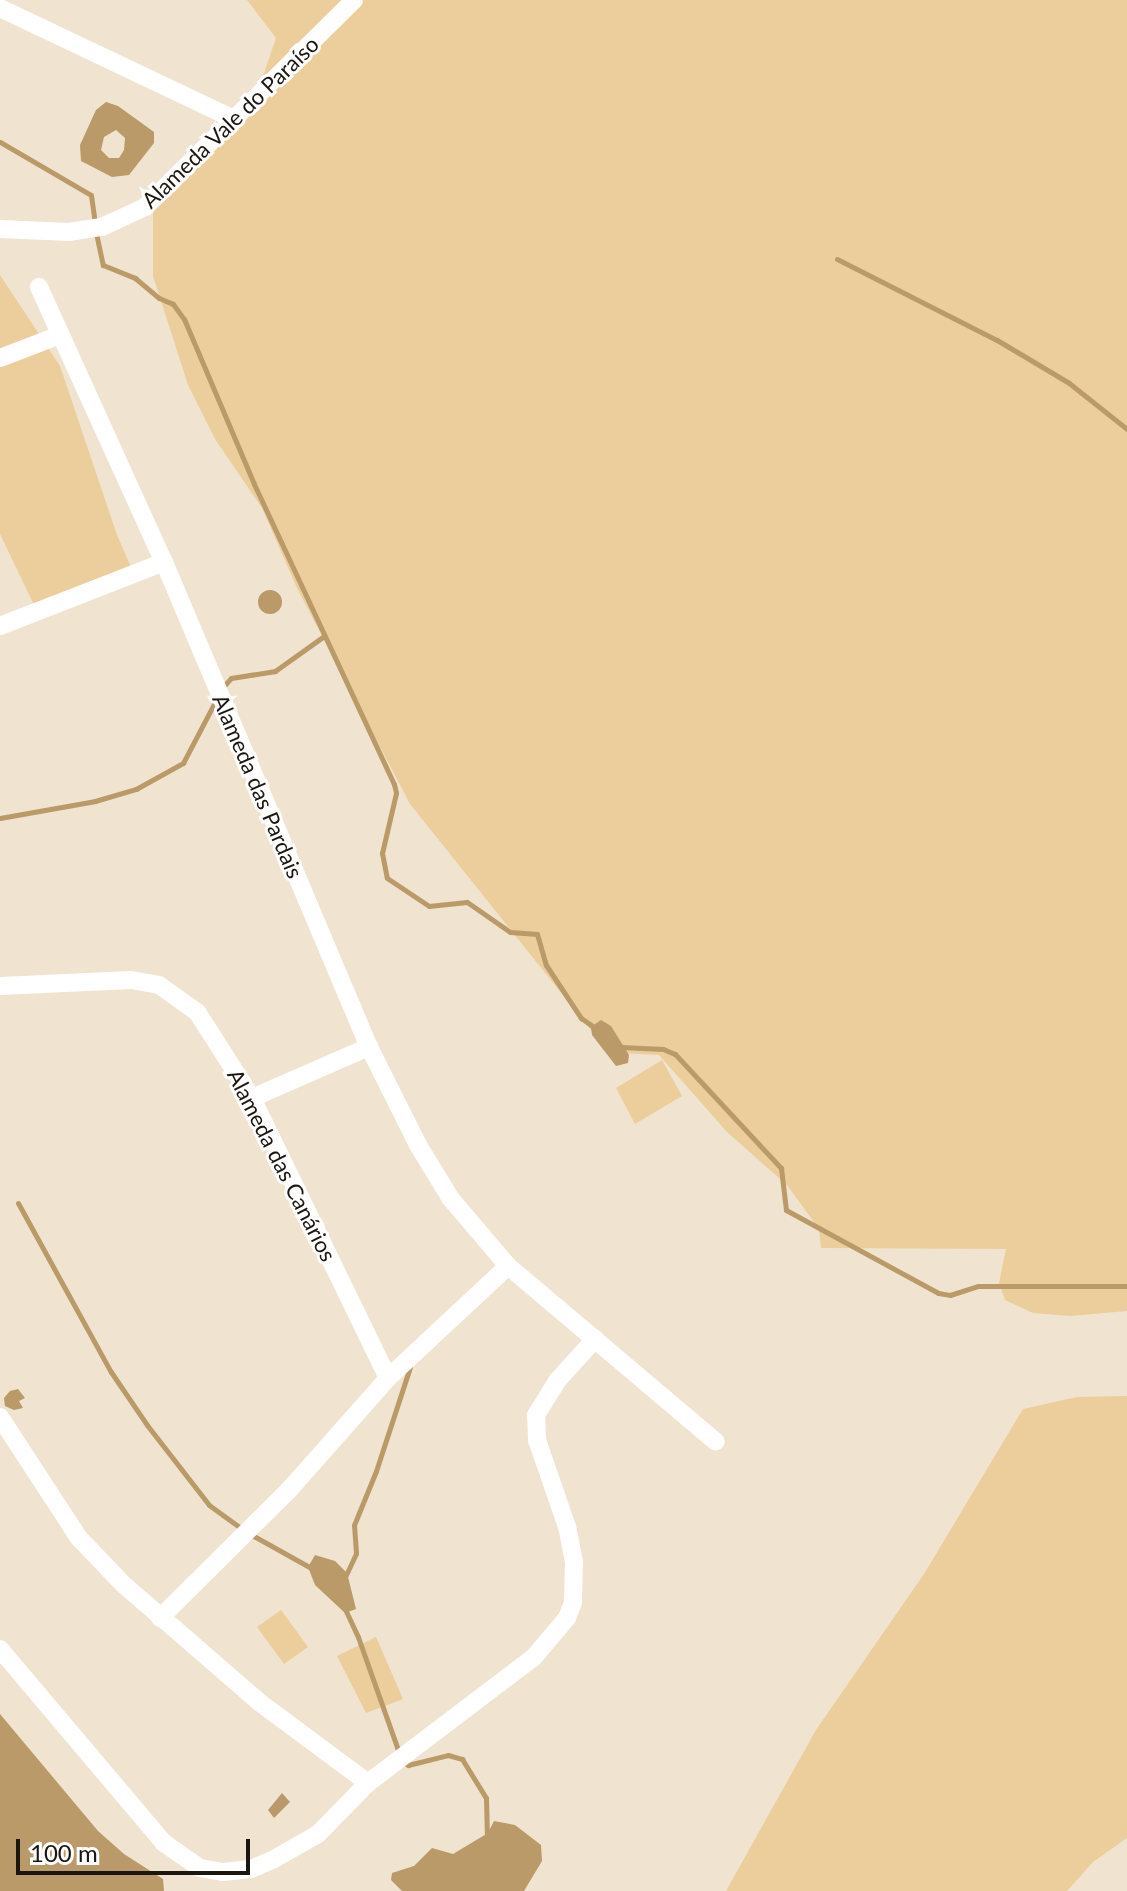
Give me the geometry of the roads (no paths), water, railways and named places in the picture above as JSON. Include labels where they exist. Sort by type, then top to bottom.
[{"type":"street","name":"Alameda Vale do Paraíso","points":[[3,226],[69,232],[121,220],[145,207],[354,0]]},
{"type":"street","points":[[0,8],[234,119]]},
{"type":"street","name":"Alameda das Pardais","points":[[39,287],[164,562],[369,1047],[418,1145],[451,1199],[508,1266],[716,1442]]},
{"type":"street","points":[[0,358],[60,335]]},
{"type":"street","points":[[0,626],[164,562]]},
{"type":"street","name":"Alameda das Canários","points":[[0,986],[103,980],[159,985],[197,1012],[252,1098],[388,1378]]},
{"type":"street","points":[[252,1098],[369,1047]]},
{"type":"street","points":[[160,1618],[289,1490],[388,1378],[508,1266]]},
{"type":"street","points":[[0,1649],[164,1843],[200,1868],[223,1872],[251,1869],[274,1859],[318,1834],[368,1783],[534,1657],[567,1618],[573,1602],[574,1562],[564,1516],[537,1440],[536,1415],[557,1381],[595,1339]]},
{"type":"street","points":[[0,1417],[79,1538],[160,1618],[259,1702],[368,1783]]},
{"type":"waterway","points":[[0,142],[91,195],[95,223]]},
{"type":"waterway","points":[[96,233],[103,265],[135,278],[159,298],[173,304],[184,319],[254,484],[394,784],[396,793],[382,853],[387,878],[429,906],[467,902],[510,932],[537,934],[546,965],[581,1018],[597,1029]]},
{"type":"waterway","points":[[837,259],[997,340],[1069,383],[1127,429]]},
{"type":"waterway","points":[[222,688],[231,678],[275,671],[324,636]]},
{"type":"waterway","points":[[0,818],[95,801],[136,789],[183,763],[216,700]]},
{"type":"waterway","points":[[621,1047],[663,1049],[675,1054],[781,1168],[786,1210],[938,1293],[950,1295],[978,1286],[1127,1286]]},
{"type":"waterway","points":[[18,1203],[111,1372],[147,1425],[209,1505],[242,1529]]},
{"type":"waterway","points":[[345,1577],[356,1553],[354,1525],[376,1471],[410,1367]]},
{"type":"waterway","points":[[250,1534],[311,1568]]},
{"type":"waterway","points":[[345,1609],[399,1753]]},
{"type":"waterway","points":[[403,1762],[408,1765],[448,1755],[462,1759],[486,1798],[487,1839]]}]
